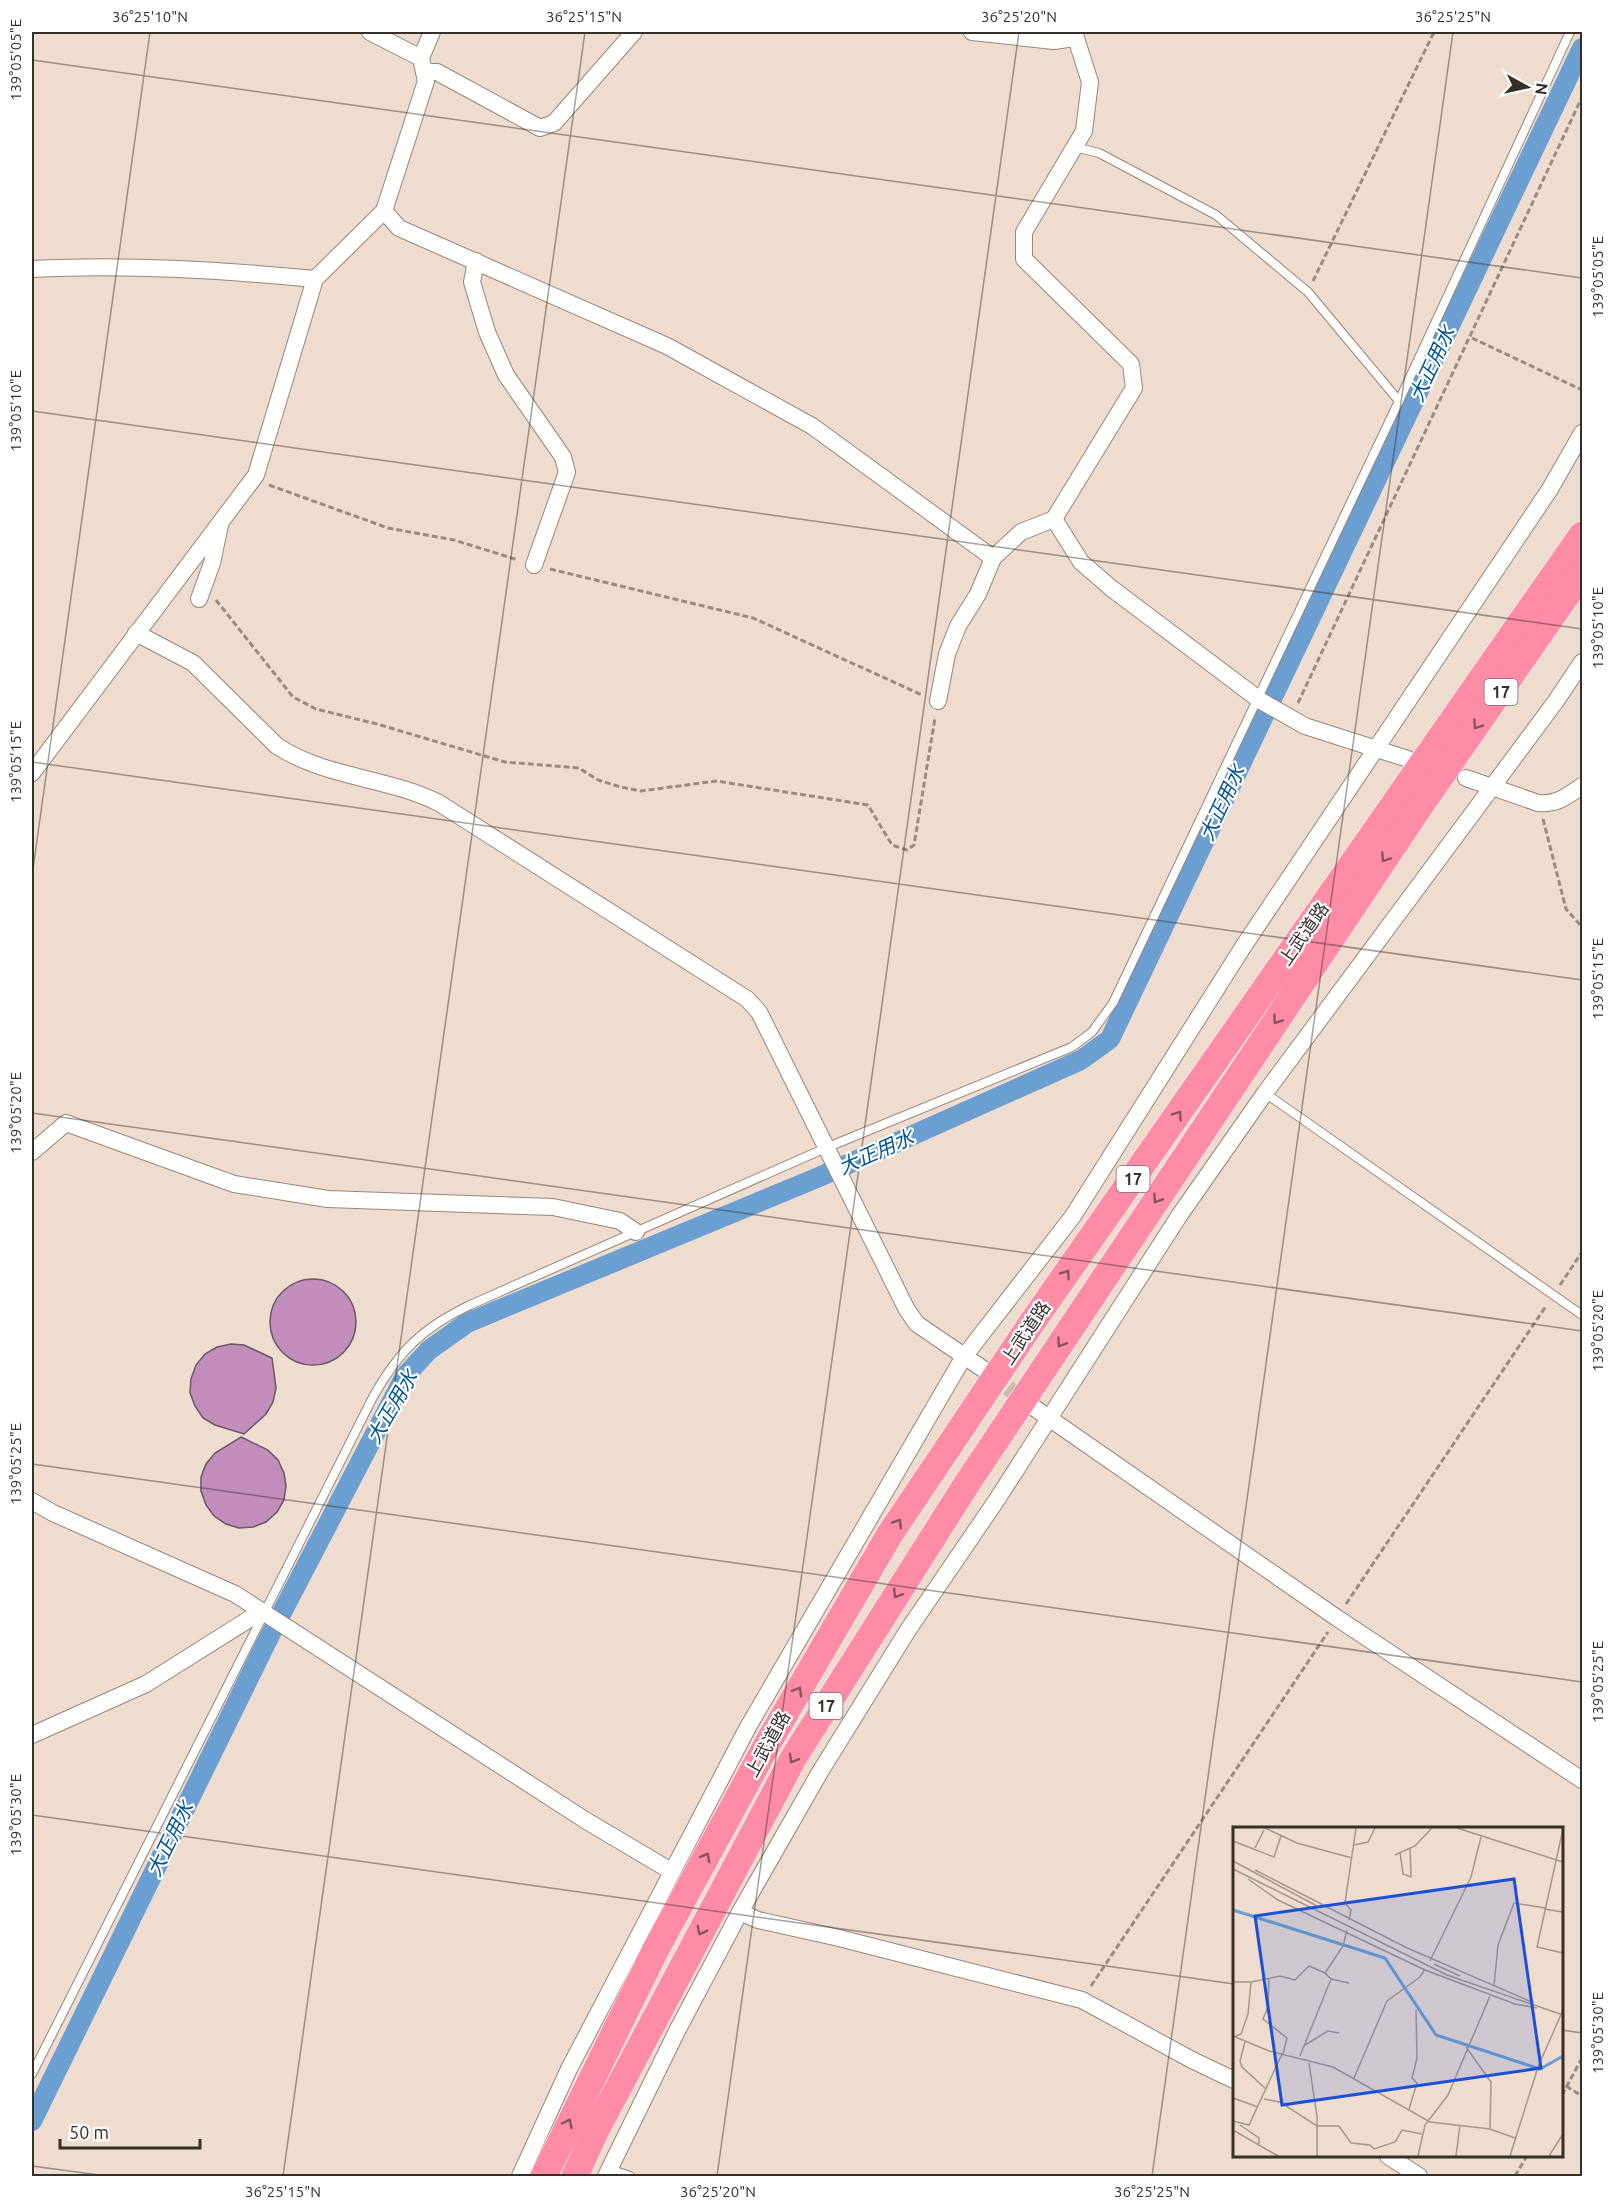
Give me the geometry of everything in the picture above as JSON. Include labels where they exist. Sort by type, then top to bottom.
[{"type":"highway","name":"17","points":[[1525,639],[1582,514]]},
{"type":"highway","name":"上武道路","points":[[575,2176],[596,2130],[794,1757],[979,1465],[1418,809],[1525,639],[1582,535]]},
{"type":"highway","name":"上武道路","points":[[544,2176],[656,1949],[769,1741],[890,1534],[1031,1324],[1525,639],[1582,573]]},
{"type":"highway","name":"17","points":[[1525,639],[1582,583]]},
{"type":"street","points":[[370,32],[422,65],[540,128],[554,123],[634,32]]},
{"type":"street","points":[[32,773],[253,479],[315,279],[384,211],[426,81],[422,65],[432,32]]},
{"type":"street","points":[[938,701],[947,654],[958,627],[978,594],[993,558],[1021,532],[1054,519],[1134,388],[1131,364],[1024,259],[1024,232],[1084,131],[1090,82],[1074,35],[1054,41],[972,32]]},
{"type":"street","points":[[384,211],[399,228],[667,346],[812,426],[993,558]]},
{"type":"street","points":[[476,261],[472,282],[487,332],[506,375],[563,457],[567,472],[534,565]]},
{"type":"street","points":[[32,269],[103,265],[234,271],[315,279]]},
{"type":"street","points":[[520,2176],[569,2069],[748,1728],[963,1358],[1073,1216],[1243,947],[1374,748],[1538,508],[1582,434]]},
{"type":"street","points":[[1054,519],[1081,562],[1258,699],[1305,726],[1408,759]]},
{"type":"street","points":[[202,592],[212,563],[221,521]]},
{"type":"street","points":[[136,633],[193,663],[277,746],[292,756],[308,763],[402,788],[439,803],[747,999],[759,1012],[907,1310],[917,1324],[963,1358],[988,1373]]},
{"type":"street","points":[[607,2173],[677,2031],[740,1912],[820,1772],[896,1650],[1179,1216],[1265,1093],[1491,785],[1556,701],[1582,662]]},
{"type":"street","points":[[1466,778],[1538,803],[1559,802],[1582,786]]},
{"type":"street","points":[[32,1152],[66,1123],[234,1184],[328,1199],[554,1207],[620,1221],[636,1232]]},
{"type":"street","points":[[1033,1407],[1337,1618],[1582,1780]]},
{"type":"street","points":[[32,1501],[53,1513],[235,1594],[585,1820],[671,1871]]},
{"type":"street","points":[[32,1736],[146,1684],[265,1613]]},
{"type":"street","points":[[740,1912],[758,1920],[839,1938],[1082,2000],[1192,2060],[1233,2080]]},
{"type":"street","points":[[1390,2157],[1419,2176]]},
{"type":"lane","points":[[32,2074],[373,1397],[390,1366],[415,1338],[452,1313],[636,1232],[1072,1047],[1092,1032],[1113,1003],[1399,401],[1570,32]]},
{"type":"lane","points":[[1074,147],[1099,153],[1216,215],[1308,292],[1399,401]]},
{"type":"lane","points":[[1265,1093],[1582,1315]]},
{"type":"lane","points":[[607,2173],[630,2176]]},
{"type":"path","points":[[1308,292],[1434,32]]},
{"type":"path","points":[[1287,716],[1472,338],[1582,97]]},
{"type":"path","points":[[1472,338],[1582,390]]},
{"type":"path","points":[[202,592],[293,697],[316,709],[377,724],[505,762],[579,768],[598,780],[621,788],[641,791],[716,781],[868,805],[892,846],[907,850],[914,845],[938,701],[753,618],[534,565],[454,540],[388,528],[253,479]]},
{"type":"path","points":[[1538,803],[1566,909],[1582,927]]},
{"type":"path","points":[[1563,2093],[1582,2058]]},
{"type":"path","points":[[1566,2086],[1582,2096]]},
{"type":"path","points":[[1515,2176],[1526,2157]]},
{"type":"building","points":[[313,1279],[329,1283],[343,1292],[352,1306],[356,1322],[352,1338],[343,1352],[329,1361],[313,1365],[297,1361],[283,1352],[274,1338],[270,1322],[274,1306],[283,1292],[297,1283]]},
{"type":"building","points":[[231,1344],[244,1345],[272,1358],[276,1388],[273,1402],[266,1414],[244,1434],[215,1425],[203,1418],[190,1393],[191,1379],[196,1365],[205,1354],[217,1347]]},
{"type":"building","points":[[241,1437],[268,1450],[278,1460],[284,1473],[286,1486],[284,1500],[277,1512],[266,1522],[253,1527],[239,1528],[226,1524],[214,1516],[206,1505],[201,1491],[201,1477],[206,1464],[215,1453]]},
{"type":"waterway","name":"大正用水","points":[[32,2121],[265,1645],[405,1376],[429,1350],[467,1323],[819,1177],[1081,1060],[1110,1039],[1582,48]]},
{"type":"tunnel","points":[[989,1373],[1030,1405]]}]
